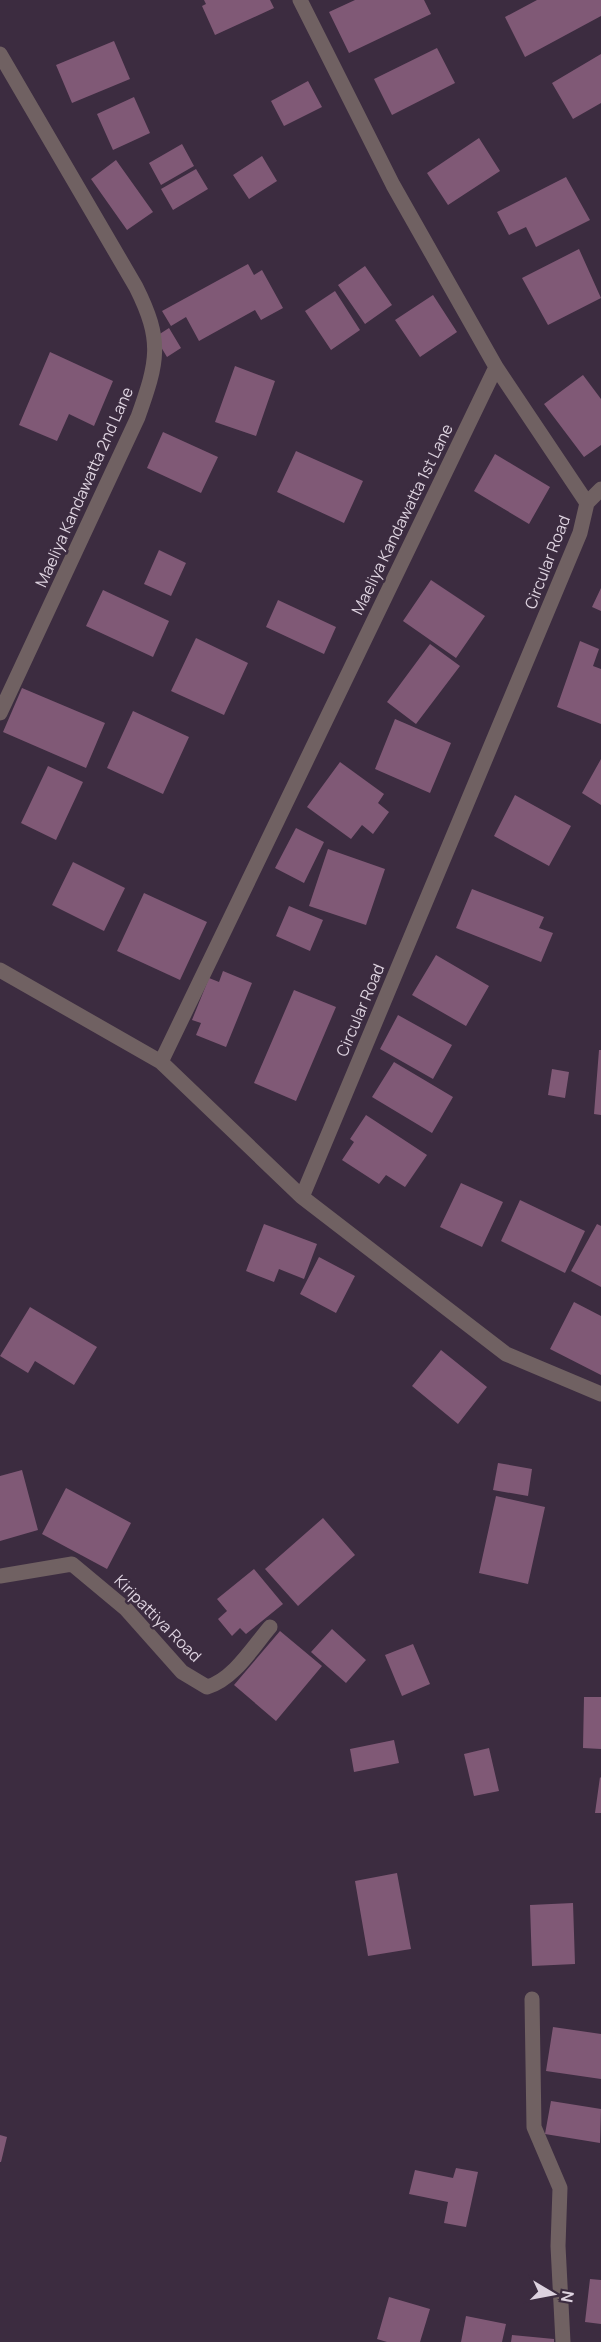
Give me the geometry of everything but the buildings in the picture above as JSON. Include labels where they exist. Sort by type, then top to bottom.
[{"type":"street","points":[[300,0],[393,185],[496,367],[587,503]]},
{"type":"street","name":"Maeliya Kandawatta 2nd Lane","points":[[0,54],[136,287],[151,317],[156,345],[150,382],[138,417],[0,713]]},
{"type":"street","name":"Maeliya Kandawatta 1st Lane","points":[[161,1062],[496,367]]},
{"type":"street","name":"Circular Road","points":[[302,1197],[575,544],[587,503],[601,489]]},
{"type":"street","points":[[0,970],[161,1062],[302,1197],[506,1354],[601,1394]]},
{"type":"street","name":"Kiripattiya Road","points":[[0,1576],[72,1564],[126,1609],[182,1672],[207,1687],[217,1684],[237,1665],[270,1627]]},
{"type":"street","points":[[532,1999],[534,2127],[560,2188],[558,2246],[563,2342]]}]
